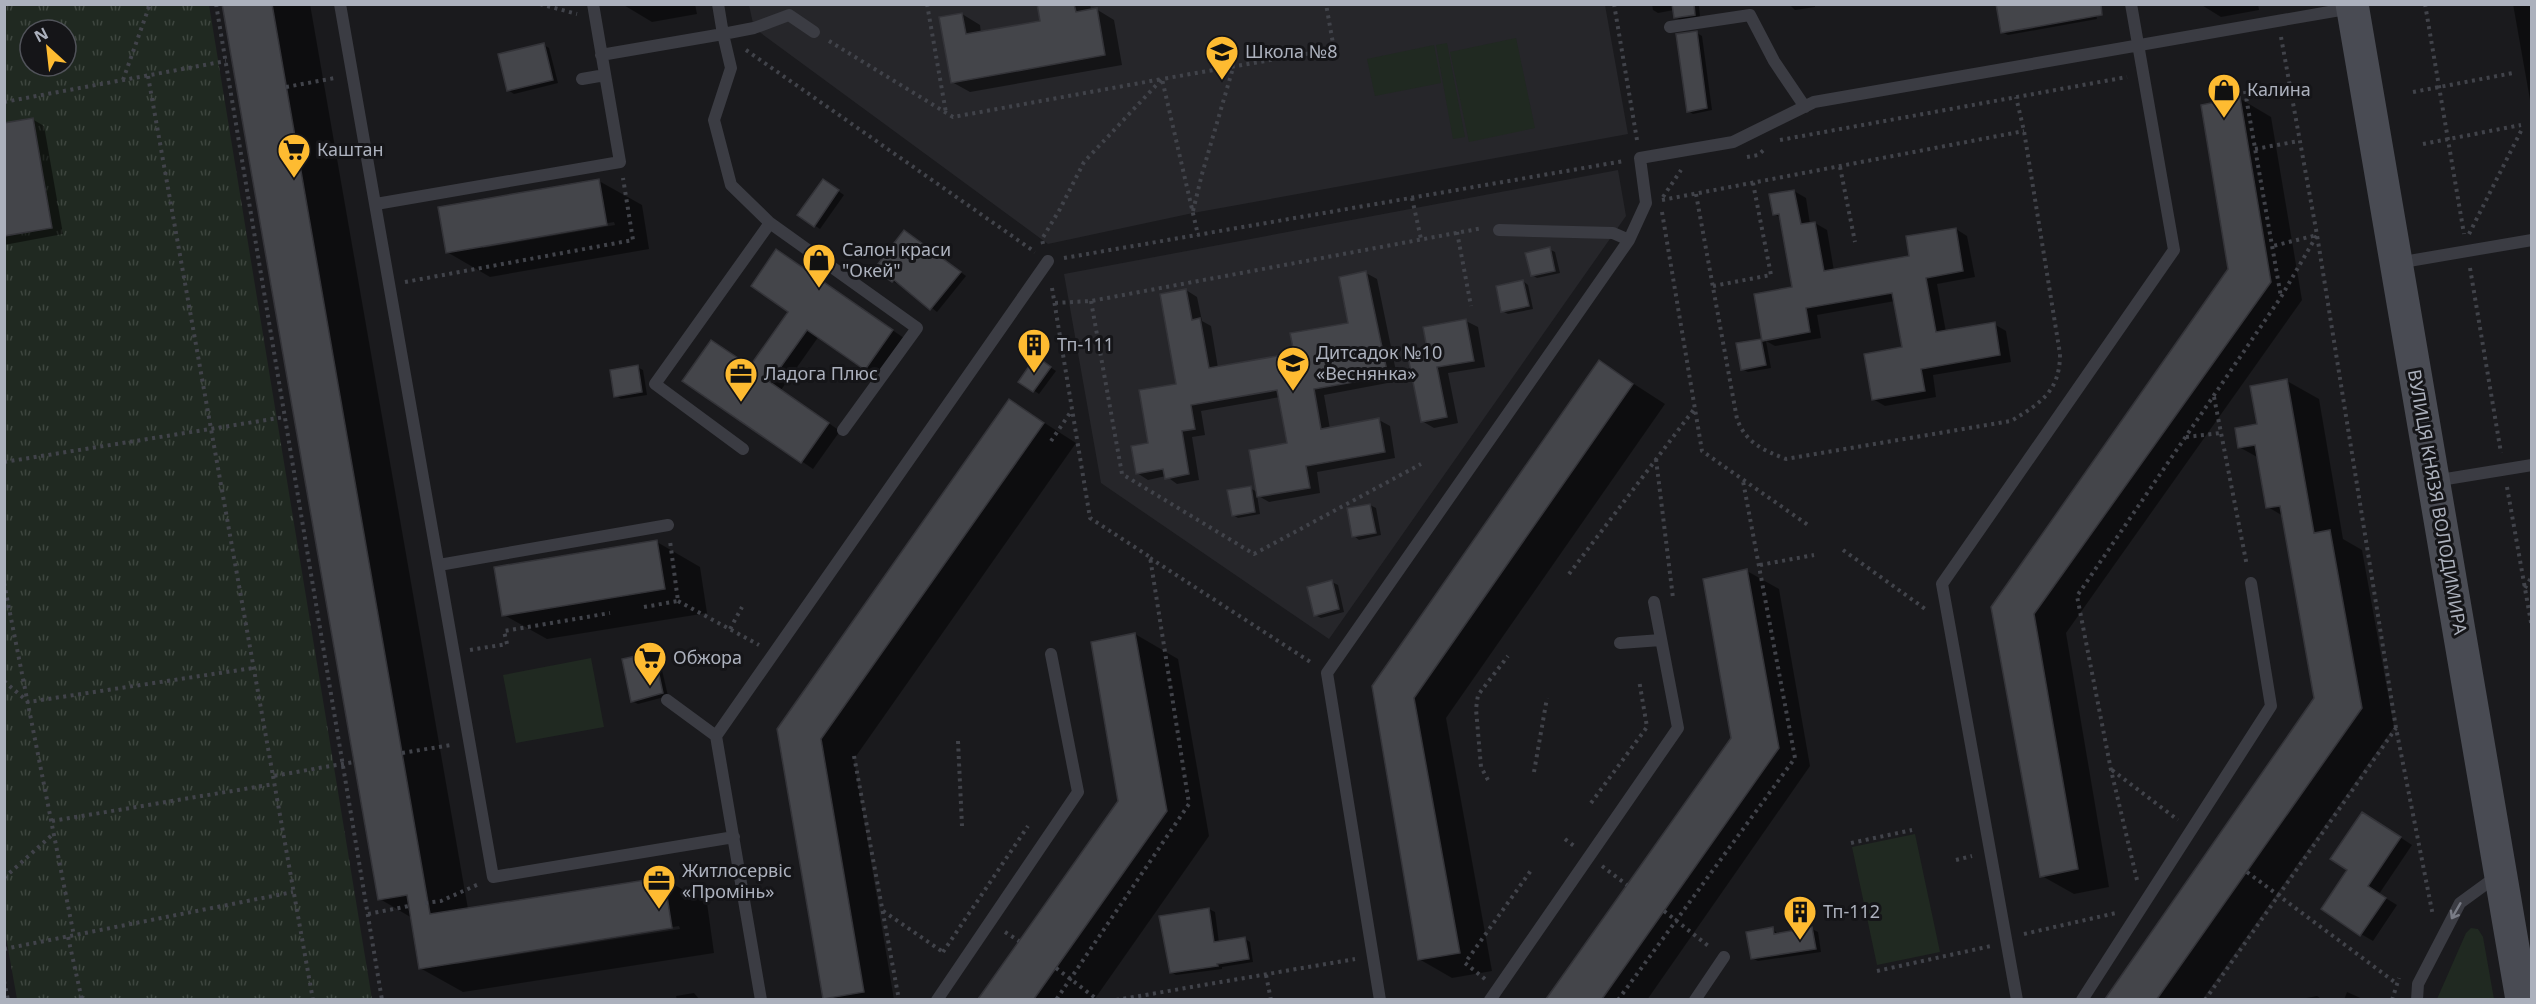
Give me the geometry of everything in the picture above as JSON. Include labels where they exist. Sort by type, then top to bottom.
[{"type":"main road","name":"ВУЛИЦЯ КНЯЗЯ ВОЛОДИМИРА","points":[[2352,6],[2522,999]]},
{"type":"lane","points":[[340,4],[493,877],[734,837]]},
{"type":"lane","points":[[376,204],[620,162],[593,4]]},
{"type":"lane","points":[[718,4],[731,68],[714,120],[731,185],[770,223],[916,328],[843,430]]},
{"type":"lane","points":[[2017,999],[1942,584],[2174,250],[2131,4]]},
{"type":"lane","points":[[1380,999],[1327,673],[1629,240],[1646,203],[1640,158],[1733,142],[1815,102],[2279,21],[2352,6]]},
{"type":"lane","points":[[601,55],[754,28],[788,10],[814,32]]},
{"type":"lane","points":[[1670,27],[1750,15],[1774,61],[1804,107]]},
{"type":"lane","points":[[582,79],[605,75]]},
{"type":"lane","points":[[743,449],[655,384],[770,223]]},
{"type":"lane","points":[[1499,230],[1613,232],[1629,240]]},
{"type":"lane","points":[[2396,264],[2467,246],[2532,240]]},
{"type":"lane","points":[[716,736],[1048,261]]},
{"type":"lane","points":[[2433,481],[2532,465]]},
{"type":"lane","points":[[439,565],[668,525]]},
{"type":"lane","points":[[2082,999],[2271,706],[2251,584]]},
{"type":"lane","points":[[1490,999],[1678,728],[1654,602]]},
{"type":"lane","points":[[1620,643],[1661,640]]},
{"type":"lane","points":[[937,999],[1078,792],[1051,654]]},
{"type":"lane","points":[[668,700],[716,736],[761,999]]},
{"type":"lane","points":[[2417,999],[2418,984],[2460,903],[2500,873]]},
{"type":"lane","points":[[1695,999],[1724,957]]},
{"type":"path","points":[[122,81],[150,4]]},
{"type":"path","points":[[216,4],[382,999]]},
{"type":"path","points":[[540,4],[574,13],[596,23]]},
{"type":"path","points":[[927,4],[946,114]]},
{"type":"path","points":[[814,32],[953,117],[1334,49],[1326,4]]},
{"type":"path","points":[[723,34],[1048,261],[1640,158],[1614,4]]},
{"type":"path","points":[[2425,4],[2532,628]]},
{"type":"path","points":[[2279,21],[2317,235],[2396,728],[2433,915],[2428,925]]},
{"type":"path","points":[[4,102],[226,61]]},
{"type":"path","points":[[1193,213],[1233,68]]},
{"type":"path","points":[[286,87],[353,74]]},
{"type":"path","points":[[1736,159],[1758,155],[1773,142],[2143,74]]},
{"type":"path","points":[[2413,92],[2513,74]]},
{"type":"path","points":[[148,76],[313,999]]},
{"type":"path","points":[[1162,79],[1084,162],[1042,239],[1048,261],[1089,518],[1327,673]]},
{"type":"path","points":[[1162,79],[1198,235]]},
{"type":"path","points":[[2245,91],[2281,297]]},
{"type":"path","points":[[232,97],[238,96]]},
{"type":"path","points":[[1696,194],[1737,419],[1742,433],[1749,440],[1786,459],[2011,421],[2037,406],[2055,384],[2060,372],[2060,354],[2024,131],[2016,97]]},
{"type":"path","points":[[2423,144],[2522,127],[2467,246]]},
{"type":"path","points":[[1646,203],[2024,131]]},
{"type":"path","points":[[2255,149],[2299,141]]},
{"type":"path","points":[[390,285],[633,240],[620,162]]},
{"type":"path","points":[[1840,167],[1855,242]]},
{"type":"path","points":[[1682,169],[1661,201],[1702,451],[1808,525]]},
{"type":"path","points":[[1713,286],[1771,275],[1753,183]]},
{"type":"path","points":[[1412,198],[1421,239]]},
{"type":"path","points":[[1055,303],[1091,301],[1480,227],[1499,230]]},
{"type":"path","points":[[1457,231],[1471,306]]},
{"type":"path","points":[[2273,246],[2317,235]]},
{"type":"path","points":[[1878,971],[2143,907],[2111,770],[2077,596],[2281,297],[2317,235]]},
{"type":"path","points":[[2467,246],[2476,239]]},
{"type":"path","points":[[1091,301],[1122,474],[1254,554],[1421,464]]},
{"type":"path","points":[[2214,396],[2251,584]]},
{"type":"path","points":[[1569,574],[1695,408]]},
{"type":"path","points":[[1051,441],[1072,410]]},
{"type":"path","points":[[4,462],[285,417]]},
{"type":"path","points":[[2185,437],[2221,433]]},
{"type":"path","points":[[1654,602],[1673,600],[1656,459]]},
{"type":"path","points":[[1618,999],[1795,758],[1742,479]]},
{"type":"path","points":[[668,525],[678,601]]},
{"type":"path","points":[[1843,550],[1907,595]]},
{"type":"path","points":[[1760,565],[1814,555]]},
{"type":"path","points":[[1056,999],[1189,804],[1150,557]]},
{"type":"path","points":[[2524,588],[2532,576]]},
{"type":"path","points":[[5,584],[74,936]]},
{"type":"path","points":[[644,607],[678,601],[775,653]]},
{"type":"path","points":[[730,628],[742,607]]},
{"type":"path","points":[[454,653],[507,644],[504,631],[610,613]]},
{"type":"path","points":[[1488,780],[1481,768],[1476,710],[1478,695],[1508,656]]},
{"type":"path","points":[[4,681],[28,702],[253,668]]},
{"type":"path","points":[[1591,803],[1647,727],[1639,680]]},
{"type":"path","points":[[1534,772],[1547,698]]},
{"type":"path","points":[[2205,999],[2396,728]]},
{"type":"path","points":[[402,753],[470,741]]},
{"type":"path","points":[[958,741],[962,826]]},
{"type":"path","points":[[854,756],[899,999]]},
{"type":"path","points":[[273,776],[354,762]]},
{"type":"path","points":[[2111,770],[2192,830]]},
{"type":"path","points":[[51,821],[274,784]]},
{"type":"path","points":[[943,952],[1028,826]]},
{"type":"path","points":[[1851,843],[1912,830]]},
{"type":"path","points":[[4,878],[54,833]]},
{"type":"path","points":[[1498,988],[1466,963],[1532,870]]},
{"type":"path","points":[[2247,872],[2396,983]]},
{"type":"path","points":[[425,903],[441,901],[493,877]]},
{"type":"path","points":[[4,949],[293,892]]},
{"type":"path","points":[[368,914],[409,906]]},
{"type":"path","points":[[883,911],[962,964]]},
{"type":"path","points":[[1664,912],[1724,957]]},
{"type":"path","points":[[68,937],[82,999]]},
{"type":"path","points":[[1116,999],[1374,956]]},
{"type":"path","points":[[1056,968],[1098,999]]},
{"type":"path","points":[[2392,999],[2396,983],[2402,973]]},
{"type":"path","points":[[1266,975],[1271,999]]},
{"type":"path","points":[[4,981],[8,999]]},
{"type":"shaded area","name":"Школа №8","points":[[749,5],[1605,5],[1628,134],[1193,213],[1048,244],[754,28]]},
{"type":"shaded area","name":"Дитсадок №10 «Веснянка»","points":[[1618,170],[1626,216],[1329,639],[1101,483],[1064,274]]},
{"type":"green space","points":[[4,5],[209,5],[372,999],[17,999],[4,926]]},
{"type":"green space","points":[[1516,38],[1535,128],[1469,142],[1450,52]]},
{"type":"green space","points":[[1447,43],[1465,137],[1453,139],[1436,45]]},
{"type":"green space","points":[[1434,45],[1441,83],[1375,96],[1367,59]]},
{"type":"green space","points":[[591,658],[604,727],[516,743],[503,675]]},
{"type":"green space","points":[[1915,834],[1940,952],[1877,965],[1852,847]]},
{"type":"green space","points":[[2471,928],[2478,929],[2483,937],[2494,999],[2437,999],[2466,933]]},
{"type":"building","points":[[222,4],[272,4],[430,914],[664,877],[672,928],[419,969],[407,895],[378,900]]},
{"type":"building","points":[[1037,4],[1074,4],[1076,12],[1097,8],[1105,55],[951,83],[939,17],[962,13],[966,34],[1040,21]]},
{"type":"building","points":[[1672,4],[1694,4],[1695,15],[1674,18]]},
{"type":"building","points":[[1996,4],[2101,4],[2102,15],[2001,33]]},
{"type":"building","points":[[1697,31],[1707,108],[1687,112],[1676,34]]},
{"type":"building","points":[[544,43],[553,80],[507,91],[498,54]]},
{"type":"building","points":[[2240,97],[2271,282],[2034,614],[2078,869],[2040,877],[1991,607],[2228,269],[2201,105]]},
{"type":"building","points":[[33,118],[52,228],[4,236],[4,123]]},
{"type":"building","points":[[599,179],[607,225],[446,253],[438,207]]},
{"type":"building","points":[[823,179],[839,190],[814,227],[797,215]]},
{"type":"building","points":[[1794,190],[1801,224],[1815,222],[1824,271],[1909,256],[1906,236],[1956,228],[1963,271],[1926,278],[1936,332],[1995,322],[2000,355],[1921,369],[1925,391],[1872,400],[1864,354],[1902,347],[1892,293],[1806,308],[1810,332],[1762,341],[1754,294],[1792,287],[1779,214],[1773,215],[1769,194]]},
{"type":"building","points":[[904,230],[961,272],[930,310],[894,280],[892,282],[874,269]]},
{"type":"building","points":[[1550,247],[1555,271],[1531,276],[1525,253]]},
{"type":"building","points":[[776,249],[893,330],[865,370],[807,330],[770,382],[829,423],[801,463],[682,381],[711,340],[750,366],[788,312],[751,286]]},
{"type":"building","points":[[1366,271],[1388,376],[1314,389],[1321,429],[1379,418],[1385,452],[1306,466],[1310,488],[1257,497],[1249,450],[1287,443],[1277,390],[1191,405],[1195,429],[1182,431],[1189,474],[1165,479],[1163,469],[1136,474],[1131,446],[1148,443],[1139,390],[1176,384],[1160,294],[1186,289],[1192,320],[1200,318],[1209,368],[1294,353],[1290,333],[1348,323],[1339,277]]},
{"type":"building","points":[[1523,280],[1529,306],[1501,312],[1496,286]]},
{"type":"building","points":[[1466,319],[1474,361],[1437,367],[1447,417],[1421,422],[1408,357],[1428,354],[1423,327]]},
{"type":"building","points":[[1761,339],[1766,365],[1741,370],[1736,343]]},
{"type":"building","name":"Тп-111","points":[[1036,356],[1051,367],[1033,392],[1018,382]]},
{"type":"building","points":[[1599,360],[1633,384],[1414,698],[1460,953],[1418,960],[1372,686]]},
{"type":"building","points":[[638,365],[642,392],[614,397],[610,370]]},
{"type":"building","points":[[2287,379],[2314,533],[2330,530],[2362,708],[2157,999],[2105,999],[2314,698],[2280,506],[2266,508],[2255,445],[2238,448],[2235,428],[2257,424],[2250,386]]},
{"type":"building","points":[[1009,399],[1044,423],[821,739],[864,992],[823,999],[777,729]]},
{"type":"building","points":[[1251,486],[1255,512],[1232,516],[1227,490]]},
{"type":"building","points":[[1370,504],[1376,533],[1352,537],[1347,508]]},
{"type":"building","points":[[657,540],[665,589],[502,616],[494,567]]},
{"type":"building","points":[[1747,569],[1779,748],[1602,999],[1546,999],[1731,738],[1703,579]]},
{"type":"building","points":[[1332,580],[1339,609],[1314,616],[1307,587]]},
{"type":"building","points":[[1135,633],[1167,811],[1034,999],[978,999],[1118,801],[1091,642]]},
{"type":"building","points":[[654,652],[663,693],[631,702],[622,659]]},
{"type":"building","points":[[2362,812],[2401,837],[2368,886],[2386,898],[2360,936],[2321,909],[2347,870],[2330,859]]},
{"type":"building","points":[[1209,908],[1214,942],[1245,937],[1249,959],[1170,973],[1159,916]]},
{"type":"building","points":[[1773,927],[1774,934],[1812,927],[1816,949],[1751,959],[1746,932]]},
{"type":"place","name":"Школа №8","points":[[1222,81]]},
{"type":"place","name":"Калина","points":[[2224,119]]},
{"type":"place","name":"Каштан","points":[[294,179]]},
{"type":"place","name":"Салон краси \"Окей\"","points":[[819,289]]},
{"type":"place","name":"Тп-111","points":[[1034,374]]},
{"type":"place","name":"Дитсадок №10 «Веснянка»","points":[[1293,392]]},
{"type":"place","name":"Ладога Плюс","points":[[741,403]]},
{"type":"place","name":"Обжора","points":[[650,687]]},
{"type":"place","name":"Житлосервіс «Промінь»","points":[[659,910]]},
{"type":"place","name":"Тп-112","points":[[1800,941]]}]
